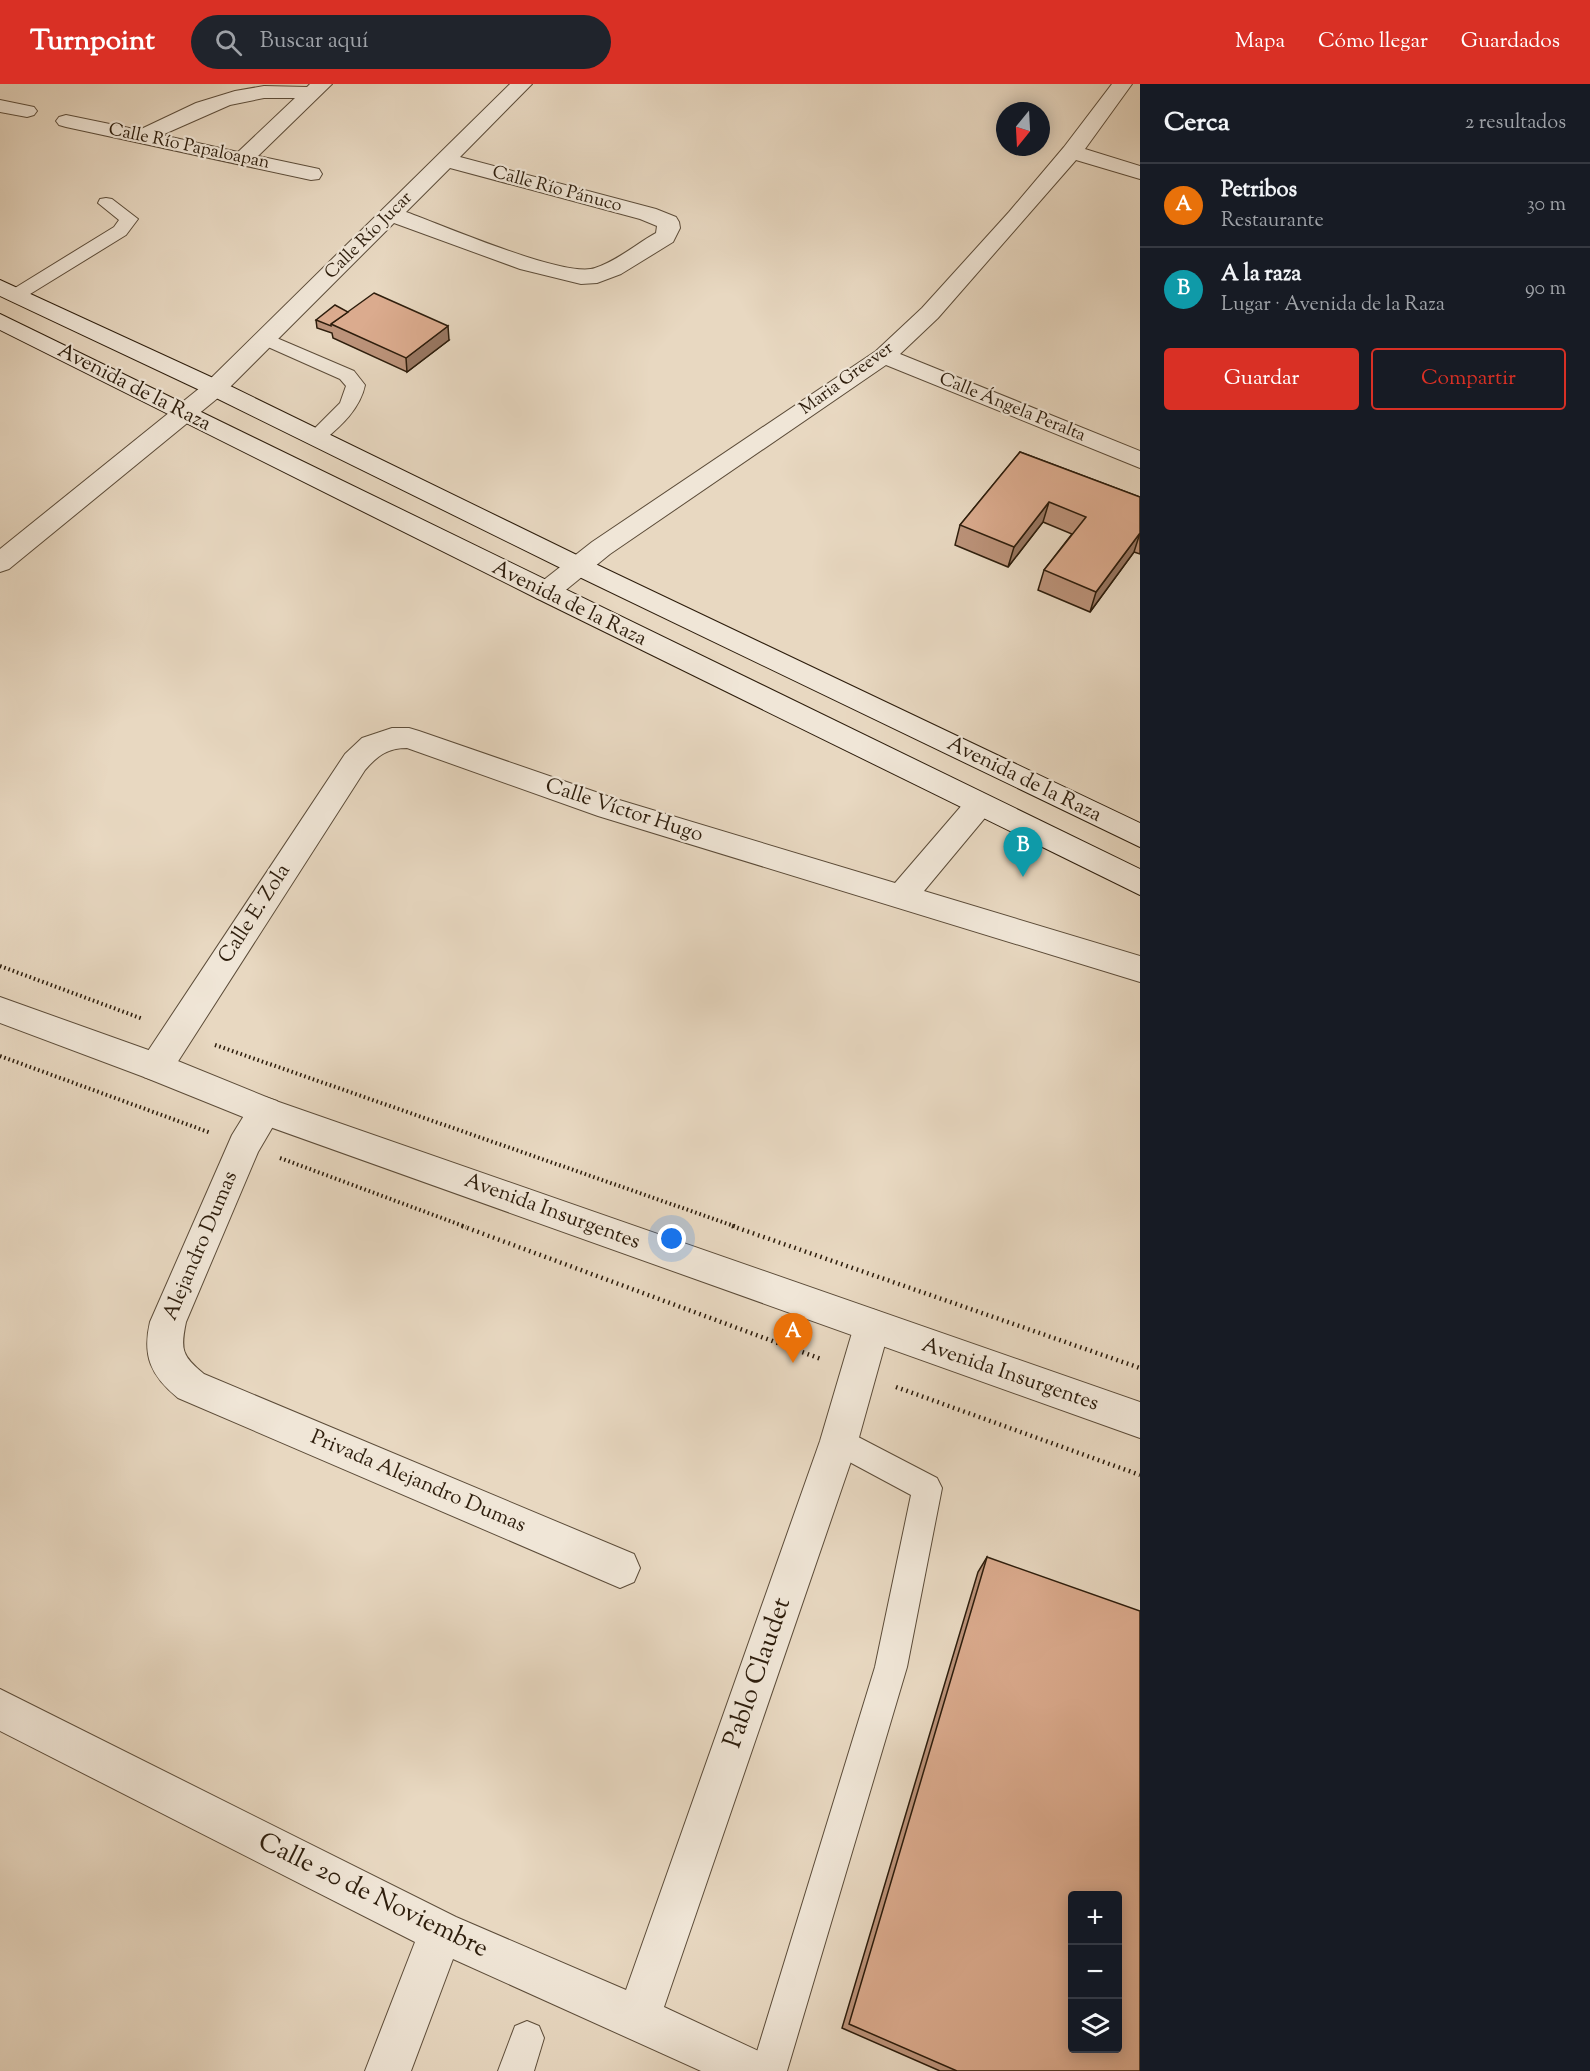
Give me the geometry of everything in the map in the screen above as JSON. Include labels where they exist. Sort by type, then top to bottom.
[{"type":"street","name":"Calle Río Jucar","points":[[0,563],[215,388],[522,84]]},
{"type":"street","name":"Maria Greever","points":[[546,592],[578,566],[678,495],[884,356],[962,279],[1072,152],[1122,84]]},
{"type":"street","points":[[142,137],[217,99],[250,88],[270,86],[316,89]]},
{"type":"street","points":[[243,159],[316,89]]},
{"type":"street","points":[[0,106],[27,111]]},
{"type":"street","name":"Calle Río Papaloapan","points":[[66,121],[311,174]]},
{"type":"street","points":[[1072,152],[1140,173]]},
{"type":"street","name":"Calle Río Pánuco","points":[[391,214],[567,276],[584,278],[598,276],[665,237],[669,228],[668,222],[648,214],[445,160]]},
{"type":"street","name":"Avenida de la Raza","points":[[8,291],[215,388],[578,566],[1140,836]]},
{"type":"street","name":"Avenida de la Raza","points":[[0,321],[1140,883]]},
{"type":"street","name":"Calle Ángela Peralta","points":[[884,356],[1140,460]]},
{"type":"street","name":"Calle Víctor Hugo","points":[[355,762],[365,749],[376,741],[393,737],[409,738],[608,808],[1140,969]]},
{"type":"street","name":"Calle E. Zola","points":[[156,1067],[355,762]]},
{"type":"street","points":[[902,896],[979,805]]},
{"type":"street","name":"Avenida Insurgentes","points":[[0,1010],[156,1067],[265,1111],[1140,1420]]},
{"type":"street","name":"Alejandro Dumas","points":[[217,1397],[191,1386],[175,1374],[166,1360],[163,1342],[168,1322],[244,1145],[265,1111]]},
{"type":"street","name":"Pablo Claudet","points":[[638,2018],[839,1441],[872,1326]]},
{"type":"street","name":"Privada Alejandro Dumas","points":[[217,1397],[620,1568]]},
{"type":"street","name":"Calle 20 de Noviembre","points":[[0,1709],[441,1932],[638,2018],[751,2071]]},
{"type":"street","points":[[388,2071],[441,1932]]},
{"type":"lane","points":[[8,291],[120,231],[129,219],[106,203]]},
{"type":"lane","points":[[265,339],[347,375],[356,385],[355,393],[335,420],[316,437]]},
{"type":"lane","points":[[768,2071],[891,1667],[927,1488],[839,1441]]},
{"type":"lane","points":[[516,2071],[527,2038]]},
{"type":"path","points":[[0,966],[179,1032],[1140,1368]]},
{"type":"path","points":[[0,1056],[1140,1475]]},
{"type":"building","points":[[374,293],[448,326],[406,358],[331,324]]},
{"type":"building","points":[[335,305],[348,312],[331,326],[316,320]]},
{"type":"building","points":[[1020,452],[1140,497],[1140,533],[1096,592],[1044,570],[1086,517],[1049,502],[1014,547],[960,525]]},
{"type":"building","points":[[987,1557],[1140,1611],[1140,2071],[957,2071],[849,2024]]},
{"type":"place","name":"A la raza","points":[[1023,877]]},
{"type":"place","name":"Petribos","points":[[793,1363]]}]
